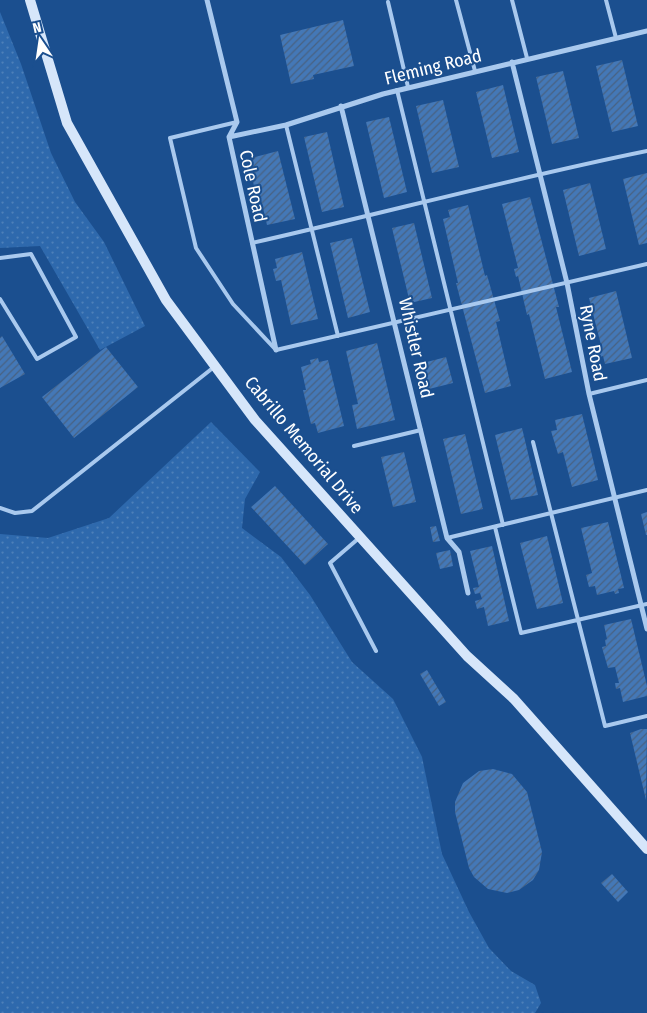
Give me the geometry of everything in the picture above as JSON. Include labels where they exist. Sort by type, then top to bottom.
[{"type":"main road","name":"Cabrillo Memorial Drive","points":[[30,0],[67,123],[166,300],[256,420],[467,656],[514,699],[647,849]]},
{"type":"street","points":[[208,0],[237,122]]},
{"type":"street","name":"Fleming Road","points":[[228,137],[286,125],[341,106],[408,87],[647,31]]},
{"type":"street","name":"Ryne Road","points":[[512,62],[567,283],[589,394],[644,604],[647,629]]},
{"type":"street","name":"Whistler Road","points":[[341,106],[396,322],[447,538],[459,552],[468,593]]},
{"type":"street","name":"Cole Road","points":[[237,122],[228,137],[276,350]]},
{"type":"lane","points":[[456,0],[475,71]]},
{"type":"lane","points":[[512,0],[527,58]]},
{"type":"lane","points":[[606,0],[616,38]]},
{"type":"lane","points":[[388,2],[408,87]]},
{"type":"lane","points":[[397,90],[503,525]]},
{"type":"lane","points":[[237,122],[170,138],[196,248],[233,304],[276,350],[647,264]]},
{"type":"lane","points":[[286,125],[338,336]]},
{"type":"lane","points":[[252,243],[479,188],[647,151]]},
{"type":"lane","points":[[0,258],[31,254],[76,337],[37,358],[0,299]]},
{"type":"lane","points":[[0,508],[15,513],[32,511],[216,366]]},
{"type":"lane","points":[[589,394],[647,380]]},
{"type":"lane","points":[[354,446],[421,430]]},
{"type":"lane","points":[[533,442],[605,726],[647,716]]},
{"type":"lane","points":[[447,538],[647,490]]},
{"type":"lane","points":[[494,527],[521,633],[644,604]]},
{"type":"lane","points":[[361,537],[330,563],[376,651]]},
{"type":"shaded area","points":[[0,12],[21,64],[51,153],[75,202],[104,242],[145,326],[100,350],[40,246],[0,248]]},
{"type":"shaded area","points":[[211,422],[260,472],[245,499],[242,528],[281,557],[310,595],[352,662],[393,699],[422,757],[442,854],[469,912],[489,948],[511,971],[535,985],[541,1003],[535,1013],[0,1013],[0,534],[48,538],[109,518]]},
{"type":"building","points":[[343,20],[354,66],[313,75],[314,79],[291,84],[280,35]]},
{"type":"building","points":[[622,60],[638,126],[612,132],[596,66]]},
{"type":"building","points":[[563,71],[579,138],[552,144],[536,77]]},
{"type":"building","points":[[503,85],[519,152],[492,158],[476,92]]},
{"type":"building","points":[[443,100],[459,167],[432,173],[416,106]]},
{"type":"building","points":[[389,117],[407,192],[384,198],[366,122]]},
{"type":"building","points":[[327,132],[344,207],[322,212],[304,137]]},
{"type":"building","points":[[278,151],[295,219],[267,225],[258,187],[254,187],[253,181],[256,180],[251,158]]},
{"type":"building","points":[[647,173],[647,243],[639,245],[623,179]]},
{"type":"building","points":[[590,183],[606,249],[579,256],[563,190]]},
{"type":"building","points":[[530,197],[559,307],[556,307],[572,372],[545,379],[529,314],[527,315],[518,276],[516,277],[514,269],[518,268],[502,204]]},
{"type":"building","points":[[468,205],[485,276],[487,275],[500,321],[496,322],[511,386],[485,393],[456,283],[458,283],[443,219],[450,217],[448,210]]},
{"type":"building","points":[[414,223],[432,298],[410,303],[392,228]]},
{"type":"building","points":[[352,238],[370,312],[348,318],[330,243]]},
{"type":"building","points":[[302,252],[318,319],[291,325],[281,280],[276,281],[273,269],[277,268],[275,259]]},
{"type":"building","points":[[616,291],[632,358],[605,364],[603,356],[598,358],[595,346],[601,345],[589,298]]},
{"type":"building","points":[[2,336],[25,374],[0,388],[0,338]]},
{"type":"building","points":[[377,343],[395,420],[357,429],[352,405],[358,404],[346,351]]},
{"type":"building","points":[[106,347],[138,387],[74,438],[42,397]]},
{"type":"building","points":[[446,357],[453,383],[425,390],[421,374],[426,373],[423,363]]},
{"type":"building","points":[[318,358],[319,362],[328,360],[344,426],[318,433],[315,423],[311,424],[303,390],[306,390],[301,367],[311,364],[310,360]]},
{"type":"building","points":[[582,414],[598,480],[572,487],[563,452],[558,454],[551,431],[557,430],[555,420]]},
{"type":"building","points":[[522,428],[538,495],[511,500],[495,435]]},
{"type":"building","points":[[465,434],[483,509],[461,514],[443,439]]},
{"type":"building","points":[[404,452],[416,502],[393,507],[381,457]]},
{"type":"building","points":[[275,486],[328,544],[305,565],[251,507]]},
{"type":"building","points":[[647,512],[647,535],[646,535],[641,514]]},
{"type":"building","points":[[608,522],[624,588],[618,589],[619,593],[615,594],[614,591],[597,595],[595,586],[589,587],[586,575],[592,573],[581,528]]},
{"type":"building","points":[[436,526],[440,541],[433,542],[430,527]]},
{"type":"building","points":[[547,536],[563,603],[537,609],[520,543]]},
{"type":"building","points":[[492,546],[509,621],[488,626],[484,607],[477,609],[475,601],[482,599],[480,593],[475,594],[473,588],[479,587],[470,551]]},
{"type":"building","points":[[450,550],[453,566],[440,569],[436,553]]},
{"type":"building","points":[[631,619],[647,686],[647,696],[623,702],[620,688],[616,689],[615,683],[619,683],[615,667],[608,668],[602,647],[606,646],[605,640],[607,639],[604,625]]},
{"type":"building","points":[[427,670],[446,702],[439,706],[420,674]]},
{"type":"building","points":[[647,729],[646,800],[630,733]]},
{"type":"building","points":[[493,769],[512,774],[527,792],[542,852],[539,870],[533,880],[519,890],[507,893],[488,889],[474,877],[469,868],[455,812],[455,802],[463,783],[479,771]]},
{"type":"building","points":[[612,874],[628,892],[618,902],[601,883]]}]
